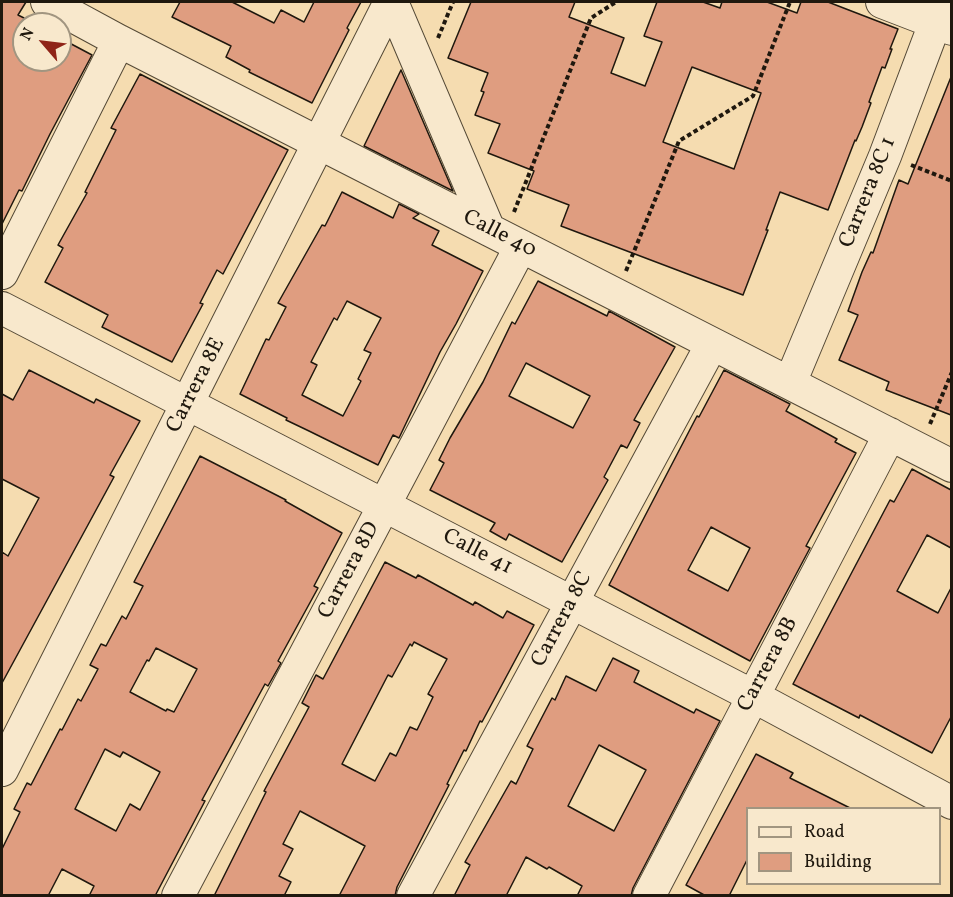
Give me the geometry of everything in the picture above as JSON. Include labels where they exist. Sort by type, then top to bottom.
[{"type":"street","name":"Calle 40","points":[[47,2],[119,41],[951,466]]},
{"type":"street","points":[[391,2],[505,238]]},
{"type":"street","name":"Carrera 8E","points":[[2,770],[391,2]]},
{"type":"street","points":[[882,2],[943,18]]},
{"type":"street","name":"Carrera 8C 1","points":[[790,383],[943,18]]},
{"type":"street","points":[[2,273],[119,41]]},
{"type":"street","name":"Carrera 8D","points":[[178,896],[385,506],[505,238]]},
{"type":"street","name":"Calle 41","points":[[2,308],[949,795]]},
{"type":"street","name":"Carrera 8C","points":[[413,896],[712,344]]},
{"type":"street","name":"Carrera 8B","points":[[648,896],[890,434]]},
{"type":"path","points":[[505,238],[591,18],[616,2]]},
{"type":"path","points":[[617,294],[679,141],[753,96],[790,2]]},
{"type":"path","points":[[885,156],[951,181]]},
{"type":"path","points":[[920,450],[951,372]]},
{"type":"building","points":[[2,2],[26,2],[20,12],[12,12],[12,72],[72,72],[72,44],[92,55],[22,191],[19,190],[2,224]]},
{"type":"building","points":[[180,2],[232,2],[274,23],[281,10],[304,22],[314,2],[361,2],[312,103],[249,72],[250,70],[226,57],[231,46],[172,17]]},
{"type":"building","points":[[471,2],[575,2],[569,17],[624,38],[611,73],[645,86],[662,42],[644,36],[657,2],[703,2],[720,8],[722,2],[767,2],[797,13],[801,2],[828,2],[898,29],[885,68],[882,67],[862,127],[828,210],[780,192],[743,295],[561,226],[569,205],[527,189],[534,171],[488,153],[500,124],[475,115],[488,73],[448,58]],"holes":[[[692,67],[761,93],[734,169],[663,142]]]},
{"type":"building","points":[[401,70],[453,191],[364,146]]},
{"type":"building","points":[[140,74],[288,150],[223,274],[217,270],[200,303],[203,304],[172,362],[102,327],[108,315],[45,282],[63,248],[58,245],[87,193],[85,192],[116,130],[111,128]]},
{"type":"building","points":[[951,77],[951,415],[886,390],[889,382],[839,360],[858,315],[848,311],[862,272],[871,252],[873,253],[899,180],[908,184]]},
{"type":"building","points":[[342,192],[393,218],[399,204],[419,214],[413,218],[439,231],[432,245],[483,271],[440,352],[399,438],[393,435],[378,465],[286,420],[287,418],[240,394],[266,339],[269,340],[286,307],[278,303],[322,225],[325,226]],"holes":[[[347,301],[381,318],[364,350],[371,353],[358,379],[361,381],[343,416],[302,395],[317,365],[311,362],[334,318],[337,320]]]},
{"type":"building","points":[[538,281],[607,316],[609,311],[675,347],[634,420],[640,423],[627,448],[621,445],[604,477],[608,480],[562,562],[509,534],[506,540],[490,531],[495,523],[430,490],[444,463],[439,460],[450,438],[483,382],[512,322],[515,324]],"holes":[[[526,363],[590,396],[573,428],[509,396]]]},
{"type":"building","points":[[29,370],[94,403],[96,399],[140,421],[110,475],[114,477],[2,683],[2,552],[8,556],[39,498],[2,479],[2,394],[13,400]]},
{"type":"building","points":[[724,370],[790,404],[786,411],[837,439],[835,442],[856,453],[806,546],[810,548],[750,661],[609,585],[697,416],[699,417]],"holes":[[[711,527],[750,548],[728,591],[688,570]]]},
{"type":"building","points":[[200,456],[286,500],[342,533],[314,586],[318,588],[278,661],[281,663],[268,686],[265,684],[202,800],[205,801],[155,896],[89,896],[94,886],[62,869],[48,896],[2,896],[2,849],[20,812],[14,809],[27,783],[31,785],[60,729],[62,730],[78,699],[81,701],[98,669],[90,665],[101,644],[106,646],[122,616],[126,619],[143,586],[134,582]],"holes":[[[156,648],[197,669],[174,712],[167,709],[166,711],[130,692]],[[105,749],[120,757],[123,752],[160,772],[140,810],[130,804],[116,831],[75,809]]]},
{"type":"building","points":[[912,469],[951,490],[951,548],[927,535],[897,591],[938,613],[951,588],[951,717],[932,753],[860,715],[859,718],[793,684],[890,500],[894,502]]},
{"type":"building","points":[[385,562],[416,578],[418,575],[473,605],[475,602],[503,618],[507,611],[534,625],[482,722],[480,721],[466,751],[464,750],[447,784],[449,785],[397,887],[395,896],[339,896],[365,846],[300,811],[283,844],[293,849],[279,876],[291,882],[284,896],[214,896],[266,792],[264,791],[309,707],[302,703],[316,675],[323,679]],"holes":[[[414,642],[447,659],[428,694],[433,697],[417,730],[410,727],[396,756],[390,753],[375,781],[342,764],[388,675],[392,677],[410,644],[412,646]]]},
{"type":"building","points":[[613,658],[639,671],[634,682],[694,713],[696,709],[720,721],[633,888],[631,896],[577,896],[582,886],[526,857],[506,896],[454,896],[470,865],[465,862],[511,781],[516,784],[533,749],[527,746],[552,698],[555,700],[566,676],[596,691]],"holes":[[[599,745],[646,770],[614,831],[568,806]]]},
{"type":"building","points":[[756,754],[793,773],[790,778],[848,807],[746,807],[746,862],[729,896],[706,896],[686,885]]}]
